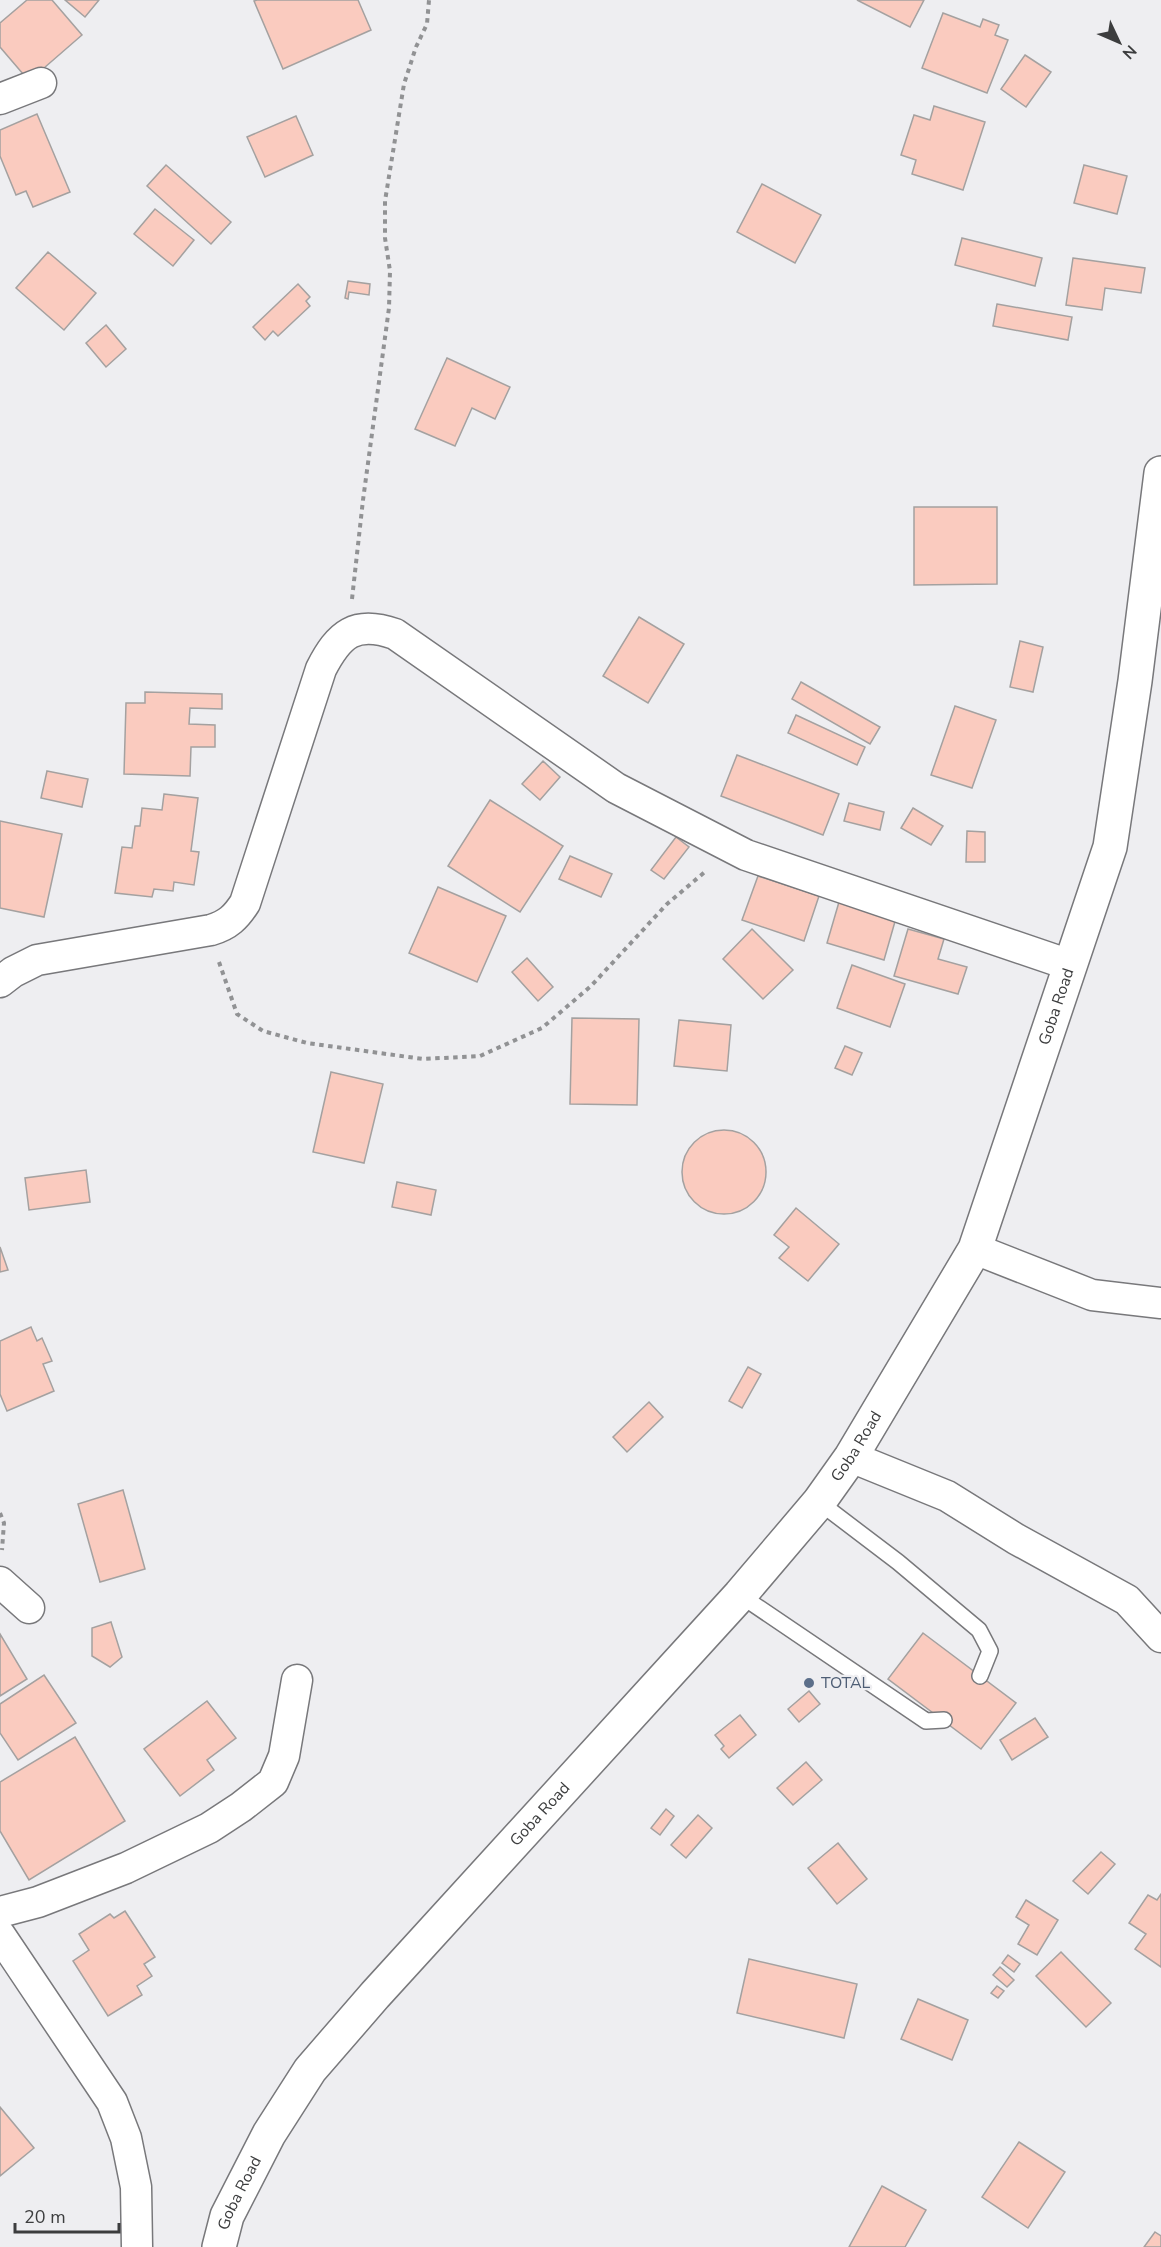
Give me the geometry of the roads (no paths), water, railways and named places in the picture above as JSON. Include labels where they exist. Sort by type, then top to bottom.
[{"type":"main road","name":"Goba Road","points":[[219,2247],[227,2216],[269,2134],[310,2070],[740,1595],[819,1502],[851,1457],[975,1249],[1110,847],[1135,681],[1161,473]]},
{"type":"street","points":[[0,99],[40,83]]},
{"type":"street","points":[[0,982],[13,972],[37,960],[211,930],[225,926],[236,916],[245,903],[321,669],[331,650],[348,633],[364,627],[379,628],[394,634],[616,788],[746,855],[1070,965]]},
{"type":"street","points":[[975,1249],[1092,1295],[1161,1303]]},
{"type":"street","points":[[851,1457],[947,1496],[1016,1539],[1127,1600],[1161,1637]]},
{"type":"street","points":[[1,1569],[30,1608]]},
{"type":"street","points":[[137,2247],[136,2187],[126,2138],[112,2102],[1,1932],[38,1902],[126,1868],[208,1828],[241,1807],[273,1782],[284,1756],[297,1680]]},
{"type":"lane","points":[[819,1502],[898,1562],[979,1630],[990,1651],[980,1676]]},
{"type":"lane","points":[[740,1595],[926,1721],[944,1720]]},
{"type":"place","name":"TOTAL","points":[[809,1683]]}]
